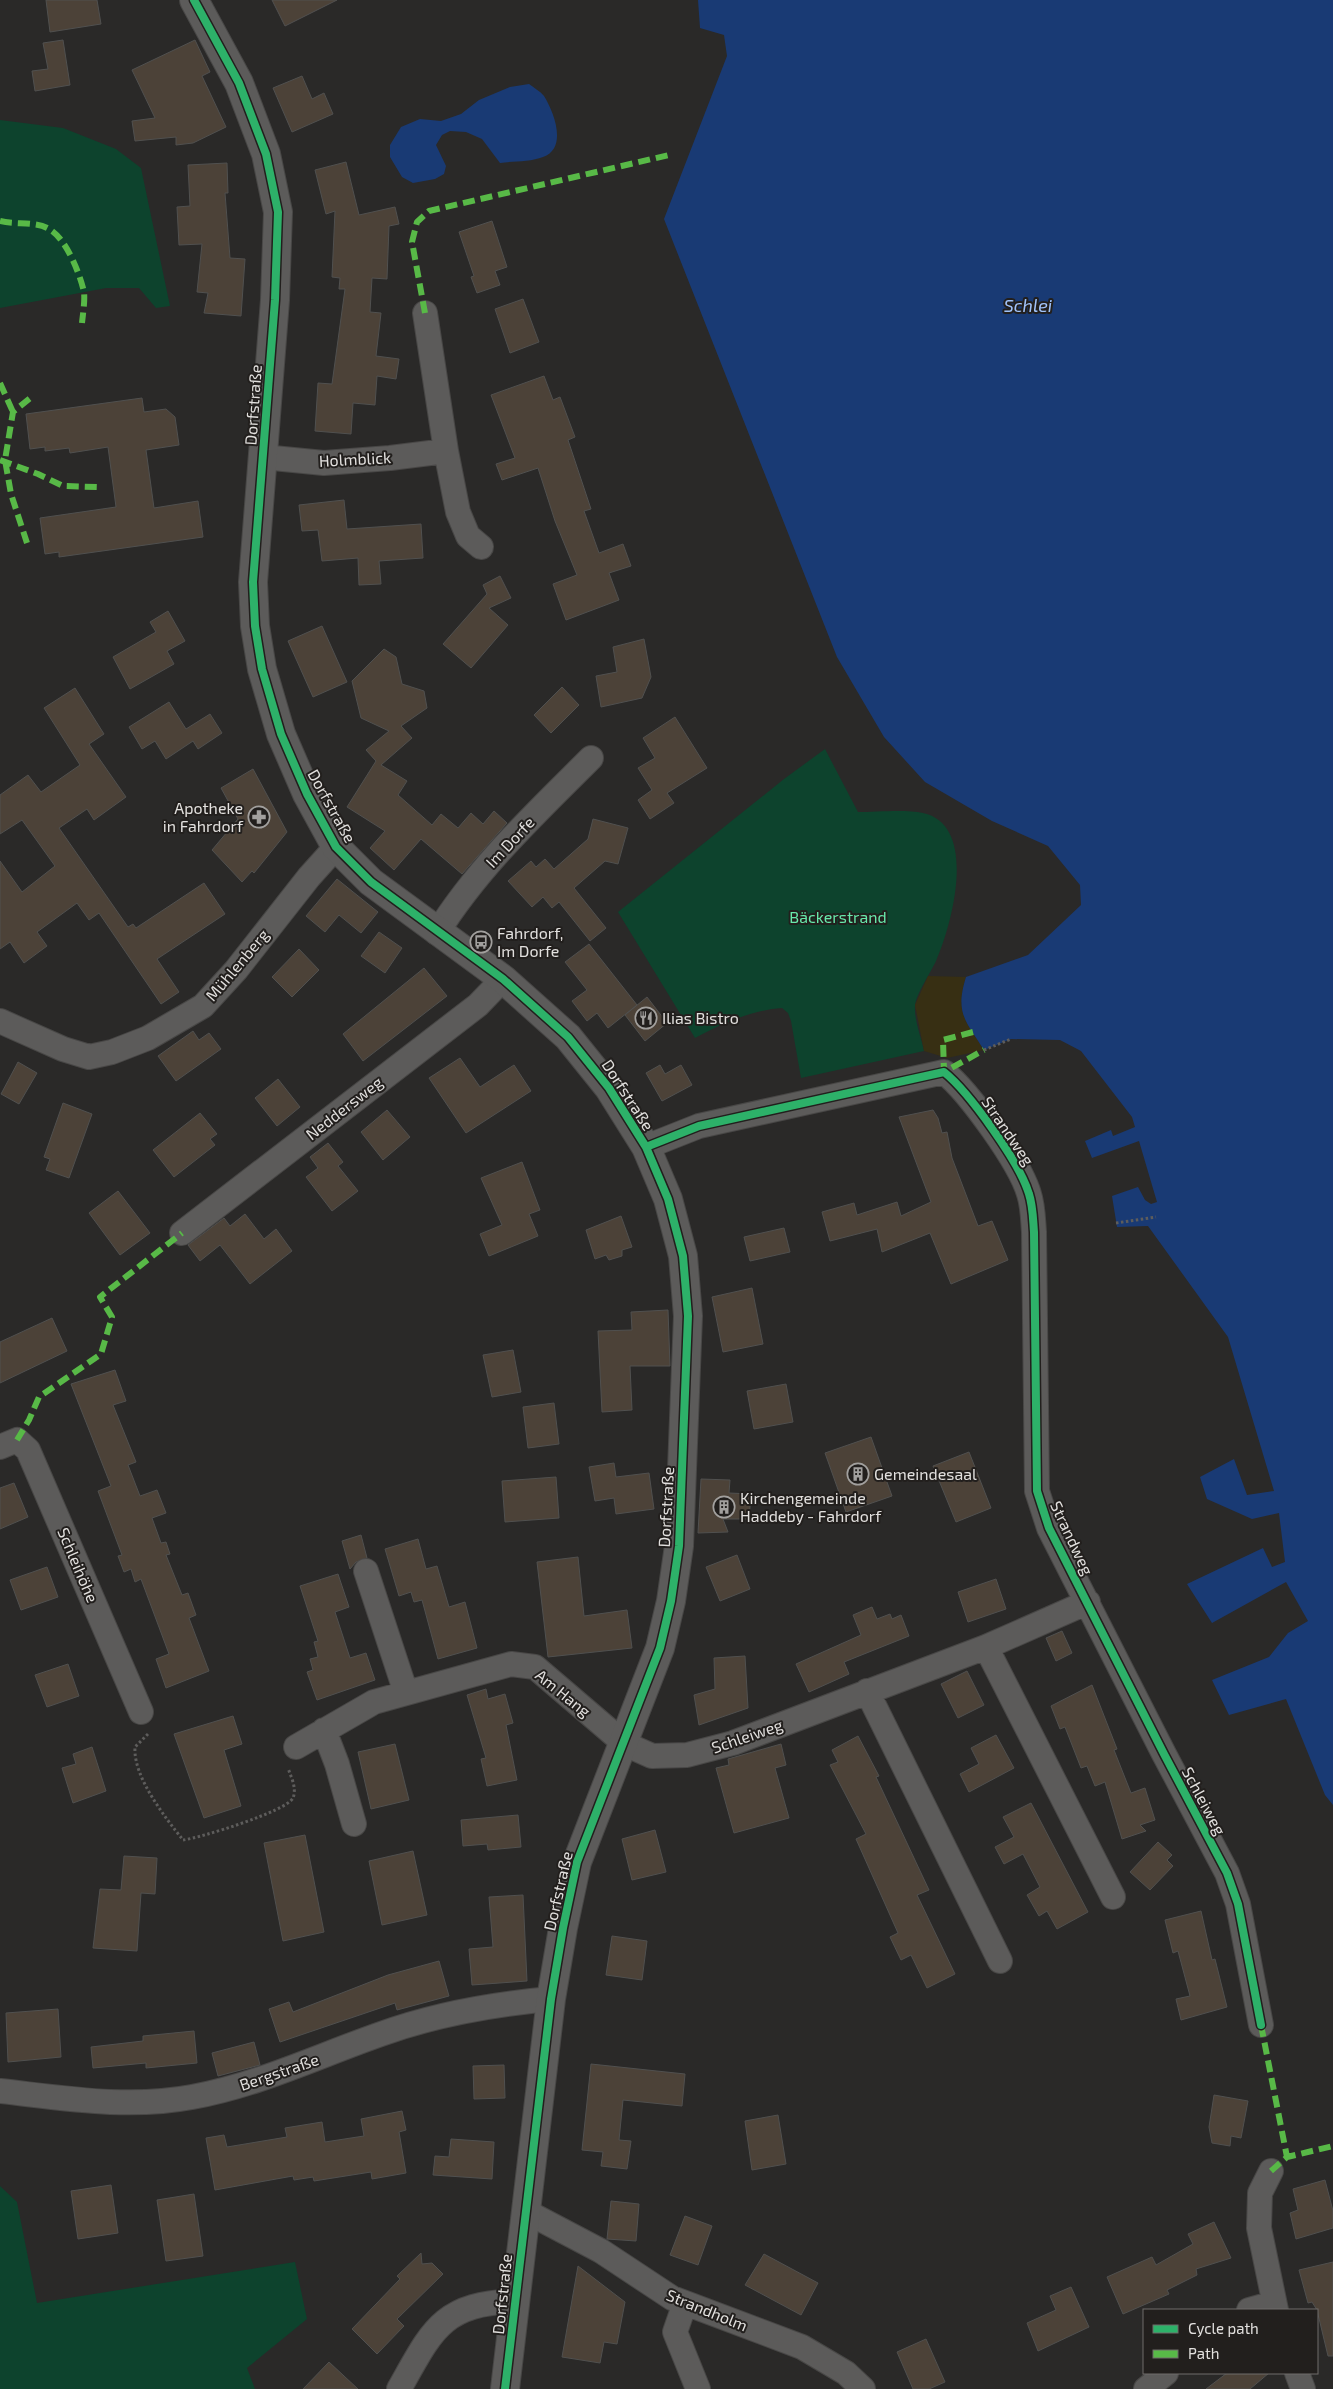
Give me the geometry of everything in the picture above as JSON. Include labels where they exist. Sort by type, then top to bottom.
[{"type":"street","name":"Dorfstraße","points":[[194,0],[242,92],[266,154],[278,212],[275,300],[253,582],[255,626],[261,660],[281,734],[307,794],[336,847],[371,882],[437,933],[503,980],[568,1036],[609,1088],[646,1147],[668,1199],[683,1256],[688,1316],[679,1546],[671,1601],[660,1648],[625,1744],[577,1862],[563,1928],[551,1999],[505,2389]]},
{"type":"street","points":[[426,313],[446,451],[458,512],[468,536],[481,546]]},
{"type":"street","name":"Holmblick","points":[[263,457],[324,463],[446,451]]},
{"type":"street","name":"Im Dorfe","points":[[437,933],[450,912],[490,862],[591,758]]},
{"type":"street","name":"Mühlenberg","points":[[0,1021],[89,1057],[112,1052],[148,1038],[203,1006],[236,970],[309,877],[336,847]]},
{"type":"street","name":"Neddersweg","points":[[182,1233],[478,1005],[503,980]]},
{"type":"street","name":"Strandweg","points":[[646,1147],[699,1126],[944,1072],[958,1083],[1020,1170],[1030,1196],[1034,1232],[1037,1492],[1049,1528],[1088,1602]]},
{"type":"street","name":"Schleihöhe","points":[[0,1447],[16,1440],[28,1450],[141,1712]]},
{"type":"street","points":[[366,1571],[406,1693]]},
{"type":"street","name":"Schleiweg","points":[[625,1744],[652,1756],[686,1755],[733,1743],[986,1647],[1088,1602],[1227,1874],[1238,1904],[1261,2025]]},
{"type":"street","points":[[986,1647],[1113,1897]]},
{"type":"street","name":"Am Hang","points":[[296,1747],[374,1702],[511,1664],[534,1668],[625,1744]]},
{"type":"street","points":[[867,1691],[1000,1961]]},
{"type":"street","points":[[324,1730],[337,1764],[354,1824]]},
{"type":"street","name":"Bergstraße","points":[[0,2091],[116,2104],[191,2098],[250,2084],[383,2033],[467,2010],[551,1999]]},
{"type":"street","points":[[1258,2309],[1275,2307],[1259,2228],[1260,2193],[1271,2171]]},
{"type":"street","name":"Strandholm","points":[[525,2211],[602,2251],[672,2298],[802,2347],[846,2373],[863,2389]]},
{"type":"street","points":[[399,2389],[428,2338],[451,2315],[485,2302],[514,2301]]},
{"type":"street","points":[[685,2303],[675,2332],[698,2389]]},
{"type":"street","points":[[1146,2389],[1165,2374]]},
{"type":"street","points":[[1297,2374],[1303,2389]]},
{"type":"path","points":[[984,1050],[1010,1039]]},
{"type":"path","points":[[1116,1223],[1156,1217]]},
{"type":"path","points":[[141,1712],[148,1722],[149,1733],[135,1747],[134,1758],[165,1816],[183,1840],[194,1839],[254,1819],[288,1805],[294,1797],[294,1783],[283,1753],[296,1747]]},
{"type":"green space","points":[[0,120],[63,128],[116,149],[141,168],[170,306],[156,308],[139,288],[106,288],[0,308]]},
{"type":"green space","name":"Bäckerstrand","points":[[825,749],[858,812],[916,812],[923,813],[940,821],[951,836],[956,856],[957,878],[949,924],[936,961],[918,995],[915,1006],[924,1051],[801,1078],[791,1021],[788,1013],[782,1008],[737,1018],[695,1038],[618,912],[784,779]]},
{"type":"green space","points":[[0,2186],[17,2202],[37,2303],[295,2262],[307,2319],[247,2368],[255,2389],[0,2389]]},
{"type":"sand","points":[[928,976],[966,977],[961,999],[962,1008],[967,1023],[984,1050],[947,1058],[924,1051],[915,1005]]},
{"type":"water","name":"Schlei","points":[[698,0],[1333,0],[1333,1805],[1325,1795],[1286,1699],[1229,1715],[1212,1680],[1269,1657],[1288,1633],[1308,1621],[1286,1582],[1212,1623],[1187,1584],[1263,1548],[1272,1567],[1285,1562],[1279,1513],[1252,1519],[1207,1499],[1200,1477],[1234,1459],[1247,1495],[1274,1491],[1228,1337],[1148,1226],[1117,1227],[1112,1196],[1138,1187],[1145,1200],[1151,1204],[1157,1202],[1139,1141],[1092,1158],[1085,1141],[1111,1130],[1113,1136],[1135,1127],[1132,1117],[1081,1051],[1060,1040],[1011,1039],[984,1050],[964,1016],[962,999],[966,977],[1028,955],[1081,905],[1080,885],[1048,846],[992,821],[925,782],[884,737],[837,657],[664,219],[727,56],[724,35],[700,28]]},
{"type":"water","points":[[529,84],[544,96],[555,120],[557,138],[551,152],[533,160],[500,163],[482,139],[466,132],[450,131],[442,135],[436,145],[446,166],[444,174],[435,179],[413,183],[402,177],[390,157],[390,145],[401,127],[420,119],[441,121],[461,114],[479,100],[510,87]]},
{"type":"building","points":[[46,0],[97,0],[101,24],[50,32]]},
{"type":"building","points":[[272,0],[337,0],[285,26]]},
{"type":"building","points":[[63,40],[70,85],[35,91],[32,71],[48,69],[43,43]]},
{"type":"building","points":[[195,40],[210,72],[202,76],[226,127],[193,143],[176,145],[176,137],[135,141],[132,121],[155,118],[132,70]]},
{"type":"building","points":[[302,76],[312,99],[324,93],[333,114],[292,132],[273,88]]},
{"type":"building","points":[[346,162],[359,215],[395,207],[399,224],[389,226],[387,279],[372,278],[370,312],[381,313],[376,356],[399,359],[396,379],[377,376],[375,405],[353,403],[351,434],[315,431],[318,383],[332,384],[345,289],[339,289],[340,278],[332,277],[335,211],[326,214],[315,170]]},
{"type":"building","points":[[227,163],[228,193],[225,193],[230,258],[245,259],[241,316],[204,313],[208,293],[197,292],[202,244],[179,245],[177,207],[190,206],[188,165]]},
{"type":"building","points":[[492,221],[507,267],[495,271],[500,285],[477,293],[471,277],[474,276],[459,232]]},
{"type":"building","points":[[523,299],[539,342],[510,353],[495,309]]},
{"type":"building","points":[[544,376],[553,400],[560,397],[575,437],[568,440],[591,509],[584,511],[599,553],[623,544],[631,566],[609,573],[619,600],[566,620],[553,584],[577,575],[555,521],[538,468],[502,480],[496,464],[515,458],[491,395]]},
{"type":"building","points":[[142,398],[144,412],[166,409],[175,417],[179,445],[146,450],[154,508],[198,501],[203,537],[59,557],[59,552],[45,554],[40,518],[116,507],[108,447],[70,453],[69,448],[45,451],[45,447],[30,449],[26,414]]},
{"type":"building","points":[[344,500],[347,529],[421,524],[423,558],[379,561],[381,584],[359,585],[358,558],[322,561],[318,530],[302,531],[299,505]]},
{"type":"building","points":[[500,576],[511,598],[489,608],[508,625],[471,668],[443,644],[487,594],[483,585]]},
{"type":"building","points":[[168,611],[185,641],[167,651],[174,664],[130,689],[113,657],[156,632],[150,622]]},
{"type":"building","points":[[322,626],[347,682],[313,697],[288,641]]},
{"type":"building","points":[[644,639],[651,677],[642,698],[601,707],[596,676],[617,672],[613,647]]},
{"type":"building","points":[[384,649],[396,657],[402,684],[424,691],[427,708],[401,726],[412,738],[381,765],[407,781],[398,795],[432,825],[441,814],[458,828],[471,813],[483,824],[494,811],[507,823],[462,874],[421,839],[394,870],[370,848],[385,831],[347,807],[376,761],[366,750],[389,731],[361,718],[352,681]]},
{"type":"building","points":[[562,687],[579,705],[551,733],[534,715]]},
{"type":"building","points":[[75,688],[104,734],[89,744],[126,797],[94,820],[87,809],[59,828],[128,927],[133,924],[136,928],[204,883],[225,914],[157,959],[179,992],[161,1004],[99,913],[89,920],[77,903],[37,932],[47,946],[24,963],[10,942],[0,949],[0,861],[22,892],[55,866],[22,820],[0,834],[0,795],[28,775],[41,792],[80,765],[44,708]]},
{"type":"building","points":[[169,702],[186,729],[210,714],[222,733],[198,749],[193,741],[166,759],[155,741],[142,749],[129,727]]},
{"type":"building","points":[[675,717],[707,768],[667,793],[674,803],[650,819],[638,800],[652,790],[638,768],[655,758],[643,738]]},
{"type":"building","points":[[253,769],[287,832],[254,873],[252,871],[242,882],[212,850],[238,819],[221,788]]},
{"type":"building","points":[[593,819],[628,828],[618,864],[605,861],[574,888],[606,928],[590,941],[559,902],[552,908],[543,897],[532,907],[508,881],[531,861],[536,867],[545,859],[554,869],[588,839]]},
{"type":"building","points":[[337,879],[378,912],[361,933],[339,915],[325,932],[306,916]]},
{"type":"building","points":[[379,932],[402,948],[385,973],[361,956]]},
{"type":"building","points":[[589,944],[637,1005],[608,1028],[597,1013],[587,1021],[572,1001],[587,990],[565,962]]},
{"type":"building","points":[[299,949],[319,970],[292,997],[272,977]]},
{"type":"building","points":[[424,968],[447,996],[363,1061],[343,1034]]},
{"type":"building","name":"Ilias Bistro","points":[[647,997],[667,1023],[645,1041],[625,1015]]},
{"type":"building","points":[[193,1031],[199,1040],[209,1033],[221,1049],[176,1081],[158,1056]]},
{"type":"building","points":[[460,1058],[480,1087],[514,1065],[531,1091],[466,1133],[429,1078]]},
{"type":"building","points":[[18,1062],[37,1073],[19,1104],[1,1094]]},
{"type":"building","points":[[660,1065],[665,1074],[681,1065],[692,1085],[662,1101],[646,1073]]},
{"type":"building","points":[[278,1079],[300,1107],[277,1126],[255,1098]]},
{"type":"building","points":[[63,1103],[92,1114],[69,1178],[46,1170],[50,1159],[44,1157]]},
{"type":"building","points":[[387,1110],[410,1137],[383,1160],[361,1132]]},
{"type":"building","points":[[933,1110],[938,1118],[942,1133],[947,1132],[952,1158],[978,1226],[992,1221],[1008,1260],[951,1284],[930,1233],[882,1252],[877,1229],[830,1241],[822,1212],[854,1203],[857,1215],[897,1202],[901,1216],[931,1202],[899,1117]]},
{"type":"building","points":[[200,1113],[217,1134],[210,1139],[215,1145],[174,1177],[153,1150]]},
{"type":"building","points":[[328,1143],[343,1162],[338,1166],[358,1191],[332,1211],[306,1177],[318,1168],[310,1157]]},
{"type":"building","points":[[522,1162],[540,1210],[529,1214],[538,1236],[489,1256],[480,1234],[502,1225],[481,1178]]},
{"type":"building","points":[[118,1191],[150,1233],[120,1255],[89,1213]]},
{"type":"building","points":[[245,1214],[264,1239],[276,1229],[292,1251],[250,1284],[220,1245],[200,1261],[188,1245],[224,1218],[230,1226]]},
{"type":"building","points":[[621,1216],[632,1247],[622,1250],[622,1256],[609,1260],[606,1255],[595,1259],[586,1230]]},
{"type":"building","points":[[784,1228],[790,1252],[750,1261],[744,1237]]},
{"type":"building","points":[[752,1288],[763,1344],[723,1352],[712,1297]]},
{"type":"building","points":[[668,1310],[670,1366],[630,1366],[632,1410],[602,1412],[598,1331],[632,1330],[631,1312]]},
{"type":"building","points":[[52,1318],[67,1351],[0,1383],[0,1342]]},
{"type":"building","points":[[513,1350],[521,1392],[492,1397],[483,1355]]},
{"type":"building","points":[[115,1370],[126,1401],[113,1405],[136,1462],[128,1465],[140,1496],[157,1490],[166,1513],[152,1518],[161,1543],[166,1542],[170,1554],[166,1555],[182,1595],[188,1593],[196,1615],[189,1618],[209,1671],[166,1688],[156,1659],[169,1654],[141,1579],[135,1582],[131,1569],[124,1572],[118,1556],[122,1555],[98,1491],[111,1486],[71,1384]]},
{"type":"building","points":[[786,1384],[793,1422],[754,1429],[747,1391]]},
{"type":"building","points":[[554,1403],[559,1444],[528,1448],[523,1407]]},
{"type":"building","name":"Gemeindesaal","points":[[871,1437],[892,1496],[846,1512],[825,1453]]},
{"type":"building","points":[[969,1452],[991,1508],[956,1522],[933,1466]]},
{"type":"building","points":[[614,1463],[616,1477],[649,1473],[654,1509],[616,1514],[614,1498],[595,1501],[589,1467]]},
{"type":"building","points":[[556,1477],[559,1518],[505,1522],[502,1481]]},
{"type":"building","name":"Kirchengemeinde Haddeby - Fahrdorf","points":[[701,1479],[730,1480],[729,1493],[751,1494],[749,1519],[723,1519],[728,1532],[698,1533]]},
{"type":"building","points":[[14,1483],[28,1517],[0,1529],[0,1488]]},
{"type":"building","points":[[361,1535],[367,1558],[356,1562],[350,1569],[342,1541]]},
{"type":"building","points":[[418,1539],[426,1569],[437,1566],[449,1607],[465,1602],[477,1648],[438,1659],[422,1600],[414,1602],[411,1592],[399,1596],[385,1549]]},
{"type":"building","points":[[737,1555],[750,1589],[720,1601],[706,1567]]},
{"type":"building","points":[[578,1557],[584,1616],[627,1610],[632,1648],[548,1657],[537,1562]]},
{"type":"building","points":[[47,1567],[58,1597],[21,1610],[10,1580]]},
{"type":"building","points":[[338,1574],[349,1607],[335,1612],[350,1658],[366,1653],[375,1680],[317,1700],[307,1672],[313,1670],[310,1659],[318,1657],[314,1642],[318,1641],[300,1586]]},
{"type":"building","points":[[996,1579],[1006,1609],[968,1622],[958,1592]]},
{"type":"building","points":[[872,1607],[877,1619],[890,1614],[892,1619],[901,1615],[909,1636],[844,1662],[849,1674],[809,1692],[796,1664],[861,1635],[853,1615]]},
{"type":"building","points":[[1062,1631],[1072,1653],[1056,1661],[1046,1638]]},
{"type":"building","points":[[745,1656],[748,1708],[699,1725],[694,1695],[715,1689],[714,1658]]},
{"type":"building","points":[[68,1664],[79,1696],[47,1707],[35,1675]]},
{"type":"building","points":[[967,1671],[984,1705],[958,1718],[941,1684]]},
{"type":"building","points":[[1092,1685],[1117,1749],[1114,1750],[1131,1793],[1145,1788],[1155,1820],[1140,1825],[1146,1831],[1122,1839],[1105,1782],[1095,1786],[1087,1766],[1081,1768],[1065,1727],[1060,1729],[1051,1706]]},
{"type":"building","points":[[486,1689],[488,1699],[505,1694],[513,1723],[506,1725],[517,1780],[487,1786],[481,1759],[486,1758],[467,1695]]},
{"type":"building","points":[[233,1716],[242,1744],[224,1750],[241,1806],[204,1818],[174,1734]]},
{"type":"building","points":[[996,1735],[1014,1768],[969,1792],[960,1774],[979,1764],[971,1748]]},
{"type":"building","points":[[858,1736],[879,1776],[876,1777],[929,1890],[917,1895],[955,1974],[927,1988],[911,1955],[901,1960],[890,1937],[898,1933],[856,1839],[866,1834],[830,1765],[838,1762],[832,1750]]},
{"type":"building","points":[[395,1744],[409,1800],[371,1809],[358,1752]]},
{"type":"building","points":[[781,1744],[786,1765],[775,1768],[789,1818],[734,1833],[716,1768],[729,1765],[728,1759]]},
{"type":"building","points":[[92,1747],[106,1791],[73,1803],[62,1768],[76,1764],[73,1754]]},
{"type":"building","points":[[1031,1803],[1088,1912],[1057,1929],[1047,1911],[1039,1916],[1027,1895],[1040,1887],[1023,1854],[1004,1864],[995,1847],[1014,1837],[1003,1817]]},
{"type":"building","points":[[518,1815],[521,1847],[488,1850],[487,1844],[463,1846],[461,1820]]},
{"type":"building","points":[[655,1830],[666,1872],[632,1880],[622,1839]]},
{"type":"building","points":[[305,1835],[324,1932],[283,1941],[264,1843]]},
{"type":"building","points":[[1158,1842],[1172,1855],[1167,1860],[1173,1866],[1150,1890],[1130,1872]]},
{"type":"building","points":[[413,1851],[427,1915],[382,1925],[369,1861]]},
{"type":"building","points":[[124,1856],[157,1858],[155,1894],[141,1893],[137,1951],[93,1948],[100,1889],[121,1890]]},
{"type":"building","points":[[523,1895],[527,1981],[472,1985],[469,1949],[493,1947],[489,1897]]},
{"type":"building","points":[[1201,1911],[1212,1960],[1215,1959],[1227,2007],[1181,2020],[1176,1999],[1190,1996],[1178,1951],[1173,1953],[1165,1920]]},
{"type":"building","points":[[612,1936],[647,1941],[642,1980],[606,1975]]},
{"type":"building","points":[[439,1961],[449,1996],[397,2010],[395,2003],[280,2042],[269,2009],[289,2002],[293,2012],[388,1975]]},
{"type":"building","points":[[58,2009],[61,2057],[8,2062],[6,2013]]},
{"type":"building","points":[[194,2031],[197,2063],[146,2068],[146,2063],[93,2068],[91,2047],[143,2041],[143,2036]]},
{"type":"building","points":[[254,2042],[260,2065],[218,2076],[212,2053]]},
{"type":"building","points":[[591,2064],[685,2074],[682,2106],[623,2100],[619,2140],[631,2141],[627,2169],[601,2166],[603,2152],[582,2150]]},
{"type":"building","points":[[504,2065],[505,2098],[474,2099],[473,2066]]},
{"type":"building","points":[[1214,2095],[1248,2101],[1241,2138],[1231,2136],[1230,2146],[1212,2143],[1209,2127]]},
{"type":"building","points":[[402,2111],[406,2130],[399,2132],[406,2173],[372,2179],[371,2172],[314,2181],[313,2177],[294,2180],[293,2176],[215,2190],[206,2138],[224,2135],[227,2147],[287,2137],[285,2128],[322,2122],[325,2142],[364,2136],[361,2119]]},
{"type":"building","points":[[778,2115],[786,2164],[752,2170],[745,2121]]},
{"type":"building","points":[[451,2139],[494,2142],[492,2179],[433,2175],[435,2156],[449,2157]]},
{"type":"building","points":[[1325,2180],[1333,2211],[1333,2228],[1296,2239],[1290,2213],[1298,2210],[1293,2189]]},
{"type":"building","points":[[111,2185],[118,2233],[78,2239],[71,2191]]},
{"type":"building","points":[[194,2194],[203,2256],[166,2261],[157,2200]]},
{"type":"building","points":[[611,2201],[639,2204],[636,2241],[607,2239]]},
{"type":"building","points":[[685,2216],[712,2226],[698,2265],[670,2255]]},
{"type":"building","points":[[1214,2222],[1231,2258],[1196,2269],[1197,2275],[1167,2290],[1169,2294],[1123,2314],[1107,2277],[1152,2257],[1156,2265],[1193,2244],[1188,2234]]},
{"type":"building","points":[[421,2253],[422,2264],[432,2263],[443,2274],[397,2319],[404,2326],[377,2354],[352,2329],[400,2279],[397,2276]]},
{"type":"building","points":[[764,2254],[818,2283],[801,2315],[745,2285]]},
{"type":"building","points":[[1333,2262],[1333,2356],[1328,2356],[1318,2309],[1312,2302],[1308,2303],[1299,2270]]},
{"type":"building","points":[[578,2266],[625,2302],[617,2344],[604,2342],[600,2363],[562,2357]]},
{"type":"building","points":[[1071,2287],[1089,2327],[1038,2351],[1027,2323],[1056,2310],[1050,2296]]},
{"type":"building","points":[[926,2339],[945,2382],[929,2389],[913,2389],[897,2352]]},
{"type":"building","points":[[329,2362],[358,2389],[303,2389]]},
{"type":"building","points":[[1226,2374],[1268,2374],[1250,2389],[1206,2389]]},
{"type":"marked path","points":[[425,313],[412,242],[417,222],[429,211],[669,155]]},
{"type":"marked path","points":[[0,221],[44,227],[61,240],[76,267],[84,292],[82,323]]},
{"type":"marked path","points":[[0,383],[13,412]]},
{"type":"marked path","points":[[27,543],[11,494],[5,460],[13,412],[34,395]]},
{"type":"marked path","points":[[0,460],[38,474],[63,486],[97,487]]},
{"type":"marked path","points":[[973,1032],[943,1040],[944,1072],[984,1050]]},
{"type":"marked path","points":[[17,1440],[29,1420],[39,1397],[101,1354],[112,1317],[100,1297],[182,1233]]},
{"type":"marked path","points":[[1261,2025],[1287,2157]]},
{"type":"marked path","points":[[1271,2171],[1287,2157],[1333,2146]]},
{"type":"cycle path","points":[[194,0],[239,83],[266,154],[278,212],[275,300],[253,582],[255,626],[262,669],[281,734],[307,794],[336,847],[371,882],[503,979],[568,1037],[609,1088],[646,1147],[668,1199],[683,1256],[688,1316],[679,1546],[671,1601],[660,1648],[577,1862],[563,1928],[551,1999],[505,2389]]},
{"type":"cycle path","points":[[646,1147],[699,1126],[944,1072],[980,1111],[1005,1147],[1024,1181],[1032,1208],[1034,1232],[1037,1491],[1049,1528],[1227,1873],[1238,1904],[1261,2025]]},
{"type":"place","name":"Apotheke in Fahrdorf","points":[[259,817]]},
{"type":"place","name":"Fahrdorf, Im Dorfe","points":[[481,942]]},
{"type":"place","name":"Ilias Bistro","points":[[646,1018]]},
{"type":"place","name":"Gemeindesaal","points":[[858,1474]]},
{"type":"place","name":"Kirchengemeinde Haddeby - Fahrdorf","points":[[724,1507]]}]
